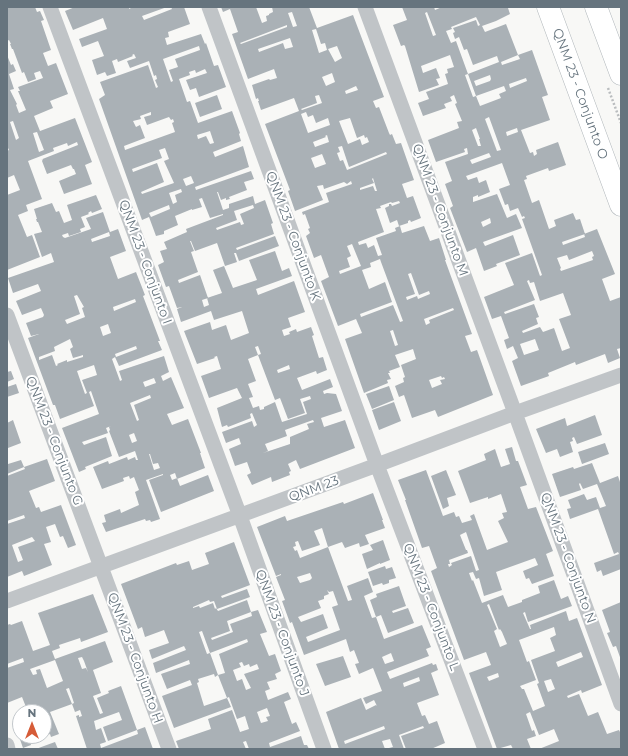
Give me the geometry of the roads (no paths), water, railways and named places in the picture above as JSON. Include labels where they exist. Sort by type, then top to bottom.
[{"type":"main road","name":"QNM 23 - Conjunto O","points":[[548,7],[621,204]]},
{"type":"main road","points":[[596,7],[621,74]]},
{"type":"main road","points":[[609,171],[610,162],[614,155],[621,152]]},
{"type":"street","name":"QNM 23 - Conjunto I","points":[[50,7],[240,516]]},
{"type":"street","name":"QNM 23 - Conjunto K","points":[[209,7],[377,465]]},
{"type":"street","name":"QNM 23 - Conjunto M","points":[[365,7],[516,413]]},
{"type":"street","name":"QNM 23 - Conjunto G","points":[[7,315],[102,566]]},
{"type":"street","name":"QNM 23","points":[[7,601],[621,375]]},
{"type":"street","name":"QNM 23 - Conjunto N","points":[[516,413],[621,704]]},
{"type":"street","name":"QNM 23 - Conjunto L","points":[[377,465],[485,749]]},
{"type":"street","name":"QNM 23 - Conjunto J","points":[[240,516],[324,749]]},
{"type":"street","name":"QNM 23 - Conjunto H","points":[[102,566],[169,749]]},
{"type":"street","points":[[7,745],[8,749]]}]
